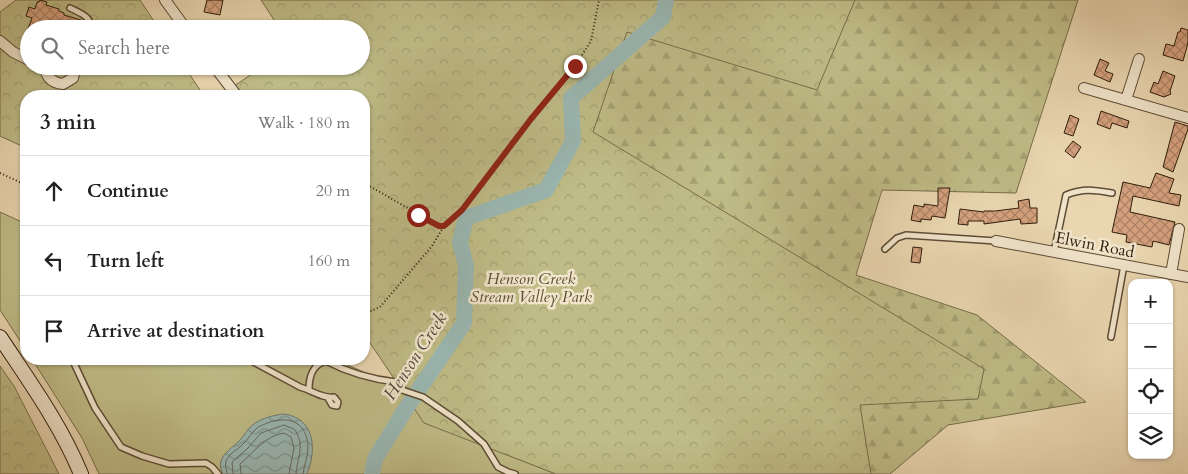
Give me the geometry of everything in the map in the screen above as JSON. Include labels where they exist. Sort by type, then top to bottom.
[{"type":"street","points":[[165,0],[179,20]]},
{"type":"street","points":[[0,41],[20,56]]},
{"type":"street","points":[[1126,100],[1139,59]]},
{"type":"street","points":[[47,75],[51,80],[63,84],[73,78],[74,75]]},
{"type":"street","points":[[221,75],[232,90]]},
{"type":"street","points":[[1084,88],[1188,118]]},
{"type":"street","points":[[1171,274],[1179,229]]},
{"type":"street","name":"Elwin Road","points":[[996,240],[1188,277]]},
{"type":"street","points":[[0,337],[56,424],[72,452],[81,474]]},
{"type":"lane","points":[[70,8],[87,16],[89,20]]},
{"type":"lane","points":[[1054,252],[1066,195],[1078,190],[1112,193]]},
{"type":"lane","points":[[885,249],[898,238],[906,235],[996,240]]},
{"type":"lane","points":[[1111,337],[1124,265]]},
{"type":"lane","points":[[75,365],[94,408],[121,447],[169,464],[206,463],[218,474]]},
{"type":"lane","points":[[259,365],[300,387],[328,398]]},
{"type":"lane","points":[[309,389],[311,373],[317,365]]},
{"type":"lane","points":[[334,365],[352,374],[370,379],[396,382],[402,390],[423,397],[474,434],[484,444],[498,467],[515,474]]},
{"type":"path","points":[[370,311],[380,307],[432,246],[444,226],[462,210],[531,119],[575,66],[591,41],[599,0]]},
{"type":"path","points":[[0,174],[20,182]]},
{"type":"path","points":[[370,186],[439,226],[444,226]]},
{"type":"green space","points":[[16,0],[140,0],[153,20],[20,20],[20,75],[190,75],[200,90],[20,90],[20,145],[0,136],[0,12]]},
{"type":"green space","name":"Henson Creek Stream Valley Park","points":[[261,0],[855,0],[817,90],[627,32],[593,132],[984,369],[978,399],[860,405],[871,474],[556,474],[424,423],[370,343],[370,90],[228,90],[250,75],[370,75],[370,20],[274,20]]},
{"type":"green space","points":[[309,0],[1078,0],[1016,193],[882,190],[856,275],[977,315],[1086,402],[948,425],[890,474],[793,474],[370,101],[370,90],[285,90],[332,75],[370,75],[370,20],[345,20]]},
{"type":"green space","points":[[0,212],[20,221],[20,341],[0,310]]},
{"type":"green space","points":[[36,365],[348,365],[400,388],[506,454],[556,474],[99,474],[82,438]]},
{"type":"green space","points":[[0,366],[14,386],[59,474],[0,474]]},
{"type":"water","points":[[284,414],[294,417],[308,428],[311,436],[312,455],[307,474],[223,474],[221,468],[222,458],[250,427],[264,418]]},
{"type":"building","points":[[40,0],[47,2],[46,5],[59,9],[64,15],[81,20],[31,20],[32,18],[26,16],[29,7],[35,9],[37,2]]},
{"type":"building","points":[[207,0],[223,0],[220,15],[204,12]]},
{"type":"building","points":[[1181,28],[1188,30],[1188,43],[1183,61],[1163,55],[1166,44],[1174,46]]},
{"type":"building","points":[[1100,59],[1109,63],[1105,71],[1113,74],[1110,82],[1094,75]]},
{"type":"building","points":[[1163,71],[1175,76],[1170,91],[1171,94],[1164,97],[1150,92],[1154,82],[1158,84]]},
{"type":"building","points":[[1101,111],[1129,121],[1127,128],[1112,123],[1110,129],[1097,124]]},
{"type":"building","points":[[1070,115],[1079,119],[1073,136],[1064,133]]},
{"type":"building","points":[[1175,122],[1188,126],[1188,129],[1173,172],[1163,167]]},
{"type":"building","points":[[1073,141],[1081,147],[1074,158],[1065,151]]},
{"type":"building","points":[[1156,173],[1174,179],[1169,193],[1181,195],[1179,206],[1133,196],[1130,212],[1175,222],[1169,245],[1153,241],[1152,247],[1126,242],[1127,235],[1112,232],[1123,182],[1150,188]]},
{"type":"building","points":[[938,188],[950,188],[945,218],[932,216],[931,220],[921,219],[921,222],[911,220],[914,205],[924,207],[924,204],[938,206]]},
{"type":"building","points":[[1029,199],[1030,208],[1037,208],[1037,223],[1021,224],[1020,219],[984,224],[984,221],[968,221],[968,225],[958,224],[960,209],[984,212],[1019,208],[1018,201]]},
{"type":"building","points":[[913,247],[922,248],[920,263],[911,262]]},
{"type":"waterway","name":"Henson Creek","points":[[372,474],[375,459],[405,410],[464,323],[466,266],[460,242],[466,218],[546,190],[573,141],[571,98],[663,17],[666,0]]},
{"type":"route","points":[[418,215],[439,226],[444,226],[462,210],[531,119],[575,66]]}]
